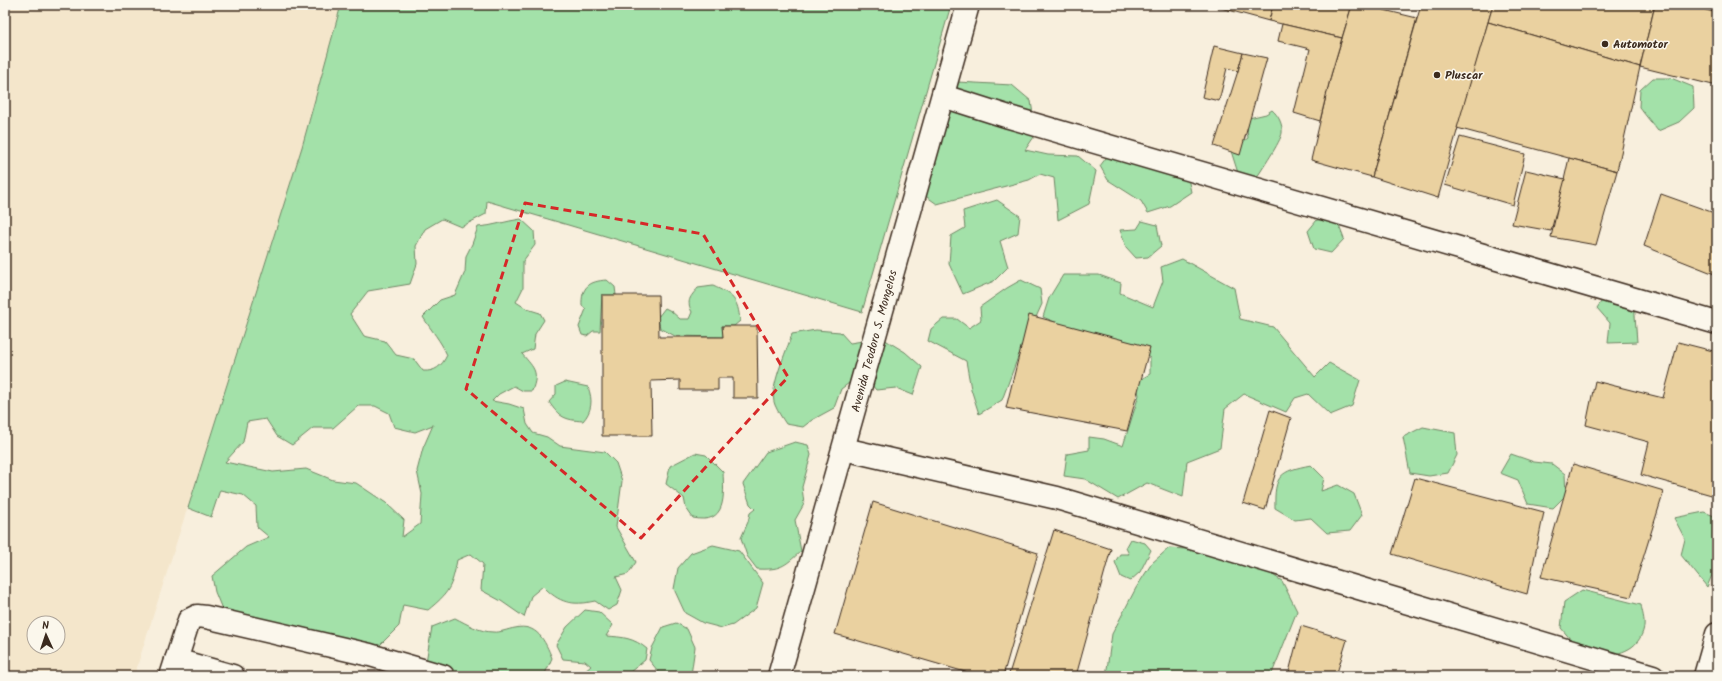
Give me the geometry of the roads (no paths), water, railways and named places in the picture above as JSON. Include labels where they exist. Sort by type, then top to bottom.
[{"type":"street","name":"Avenida Teodoro S. Mongelos","points":[[779,676],[968,5]]},
{"type":"street","points":[[943,96],[1009,117],[1717,323]]},
{"type":"street","points":[[844,449],[1057,498],[1653,676]]},
{"type":"street","points":[[233,676],[174,668],[189,620],[198,616],[206,617],[370,655],[443,676]]},
{"type":"street","points":[[1705,676],[1717,634]]},
{"type":"place","name":"Automotor","points":[[1605,44]]},
{"type":"place","name":"Pluscar","points":[[1437,75]]}]
